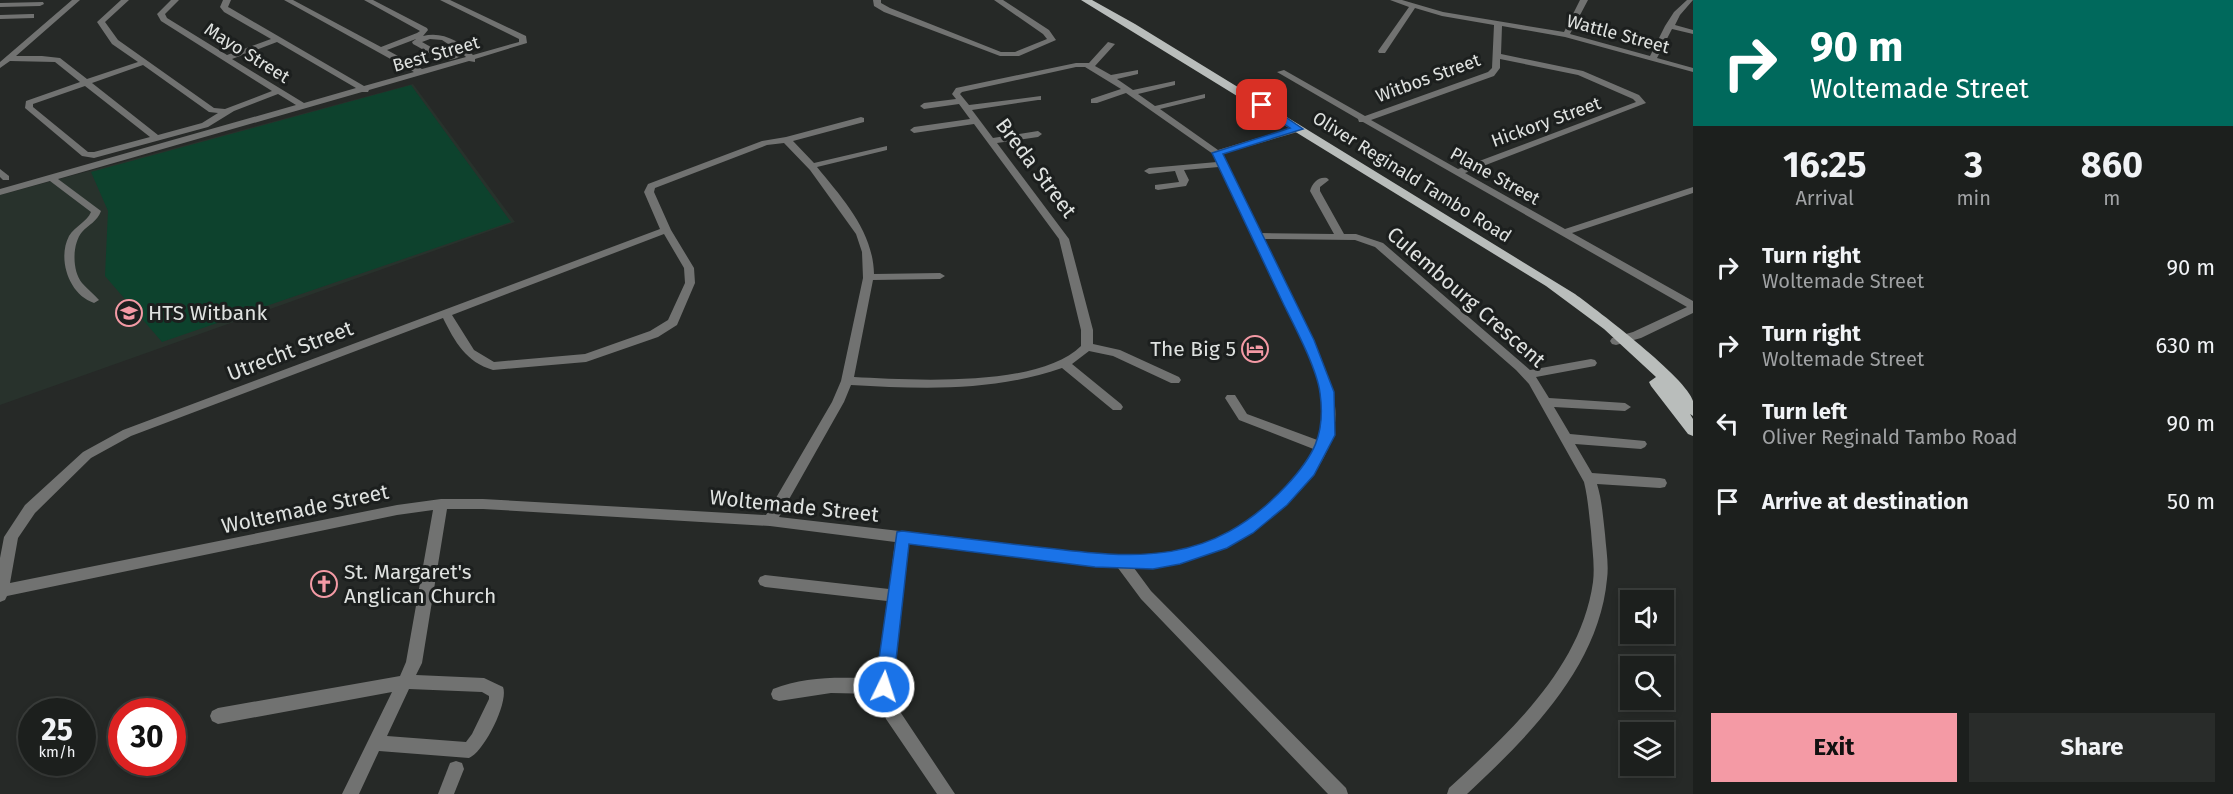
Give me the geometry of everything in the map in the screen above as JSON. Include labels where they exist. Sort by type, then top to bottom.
[{"type":"main road","name":"Oliver Reginald Tambo Road","points":[[1085,0],[1509,260],[1551,283],[1648,359],[1693,410]]},
{"type":"main road","name":"Oliver Reginald Tambo Road","points":[[1092,0],[1111,14]]},
{"type":"main road","name":"Oliver Reginald Tambo Road","points":[[1621,340],[1693,430]]},
{"type":"street","points":[[0,66],[76,0]]},
{"type":"street","points":[[125,0],[101,24],[115,42],[212,110],[227,112]]},
{"type":"street","name":"Mayo Street","points":[[175,0],[161,14],[164,19],[304,107]]},
{"type":"street","points":[[227,0],[224,7],[227,10],[365,90]]},
{"type":"street","points":[[288,0],[423,73]]},
{"type":"street","points":[[368,0],[424,30],[420,35],[380,50]]},
{"type":"street","name":"Best Street","points":[[0,192],[365,90],[423,73],[469,56],[519,46],[524,41],[444,0]]},
{"type":"street","points":[[876,0],[877,4],[887,10],[1000,54],[1016,54],[1052,40],[1046,32],[998,0]]},
{"type":"street","name":"Wattle Street","points":[[1395,0],[1412,7],[1566,35],[1693,70]]},
{"type":"street","points":[[1566,35],[1584,0]]},
{"type":"street","points":[[1653,58],[1669,26],[1683,6],[1691,0]]},
{"type":"street","points":[[0,5],[40,4]]},
{"type":"street","points":[[1382,51],[1412,7]]},
{"type":"street","points":[[0,17],[31,16]]},
{"type":"street","name":"Witbos Street","points":[[1362,120],[1491,75],[1496,68],[1498,56],[1498,24]]},
{"type":"street","points":[[1669,26],[1693,32]]},
{"type":"street","points":[[438,36],[469,56],[444,58],[416,42],[438,36]]},
{"type":"street","points":[[227,58],[279,39]]},
{"type":"street","points":[[1091,66],[1111,44]]},
{"type":"street","name":"Hickory Street","points":[[1456,173],[1640,105],[1640,100],[1580,73],[1498,56]]},
{"type":"street","points":[[8,59],[42,57],[57,60],[157,138]]},
{"type":"street","points":[[144,62],[34,100],[29,103],[29,108],[88,155],[213,123],[227,112],[279,91]]},
{"type":"street","points":[[964,104],[957,93],[962,88],[1026,78],[1076,65],[1091,66],[1155,108],[1220,158]]},
{"type":"street","points":[[1110,78],[1135,72]]},
{"type":"street","name":"Plane Street","points":[[1281,72],[1693,307]]},
{"type":"street","points":[[1094,101],[1172,83]]},
{"type":"street","points":[[1155,108],[1202,96]]},
{"type":"street","points":[[924,106],[1038,98]]},
{"type":"street","name":"Breda Street","points":[[964,104],[1064,239],[1087,330],[1087,346]]},
{"type":"street","points":[[446,313],[472,357],[483,364],[493,366],[586,358],[654,334],[673,322],[690,283],[689,268],[666,230],[649,192],[652,185],[765,143],[786,140],[861,120]]},
{"type":"street","points":[[914,130],[976,121]]},
{"type":"street","points":[[1149,171],[1178,168],[1220,158],[1298,129]]},
{"type":"street","points":[[992,141],[1038,134]]},
{"type":"street","points":[[770,521],[838,402],[847,381],[868,277],[868,254],[860,232],[811,166],[793,144],[786,140]]},
{"type":"street","points":[[811,166],[884,148]]},
{"type":"street","name":"Woltemade Street","points":[[0,592],[409,508],[441,504],[770,521],[1122,563],[1153,562],[1180,557],[1221,543],[1247,529],[1281,501],[1309,471],[1328,435],[1327,392],[1308,340],[1220,158]]},
{"type":"street","points":[[1158,187],[1183,184],[1185,180],[1178,168]]},
{"type":"street","points":[[47,179],[53,179],[96,212],[90,222],[73,238],[69,254],[74,281],[94,300]]},
{"type":"street","points":[[1324,180],[1316,186],[1315,191],[1340,236]]},
{"type":"street","points":[[1562,233],[1693,190]]},
{"type":"street","name":"Utrecht Street","points":[[0,592],[11,537],[30,508],[87,455],[127,434],[666,230]]},
{"type":"street","name":"Culembourg Crescent","points":[[1256,236],[1362,237],[1379,245],[1527,375],[1568,439],[1596,499],[1601,567],[1598,593],[1586,635],[1535,713],[1513,739],[1455,794]]},
{"type":"street","points":[[868,277],[940,276]]},
{"type":"street","points":[[1621,340],[1693,307]]},
{"type":"street","points":[[847,381],[943,385],[989,383],[1011,379],[1063,363],[1081,353],[1087,346],[1116,354],[1175,380]]},
{"type":"street","points":[[1063,363],[1117,407]]},
{"type":"street","points":[[1527,375],[1591,363]]},
{"type":"street","points":[[1231,398],[1243,417],[1322,447]]},
{"type":"street","points":[[1546,402],[1625,407]]},
{"type":"street","points":[[1568,439],[1641,444]]},
{"type":"street","points":[[1588,478],[1660,483]]},
{"type":"street","points":[[350,794],[406,682],[416,654],[441,504]]},
{"type":"street","points":[[902,537],[884,687],[892,714],[941,792]]},
{"type":"street","points":[[1122,563],[1146,595],[1340,794]]},
{"type":"street","points":[[765,581],[895,596]]},
{"type":"street","points":[[218,716],[406,682],[484,685],[494,689],[497,699],[478,740],[469,750],[375,743]]},
{"type":"street","points":[[779,694],[810,686],[833,684],[884,687]]},
{"type":"street","points":[[446,794],[456,769]]},
{"type":"shaded area","name":"HTS Witbank","points":[[413,84],[515,222],[0,405],[0,195]]},
{"type":"green space","name":"HTS Witbank","points":[[411,85],[511,222],[162,342],[105,276],[108,211],[91,172]]},
{"type":"place","name":"HTS Witbank","points":[[129,313]]},
{"type":"place","name":"The Big 5","points":[[1255,349]]},
{"type":"place","name":"St. Margaret's Anglican Church","points":[[324,584]]},
{"type":"route","points":[[884,687],[902,537],[1095,561],[1153,562],[1180,557],[1221,543],[1247,529],[1281,501],[1309,471],[1328,435],[1327,392],[1308,340],[1217,153],[1298,129],[1262,105]]}]
